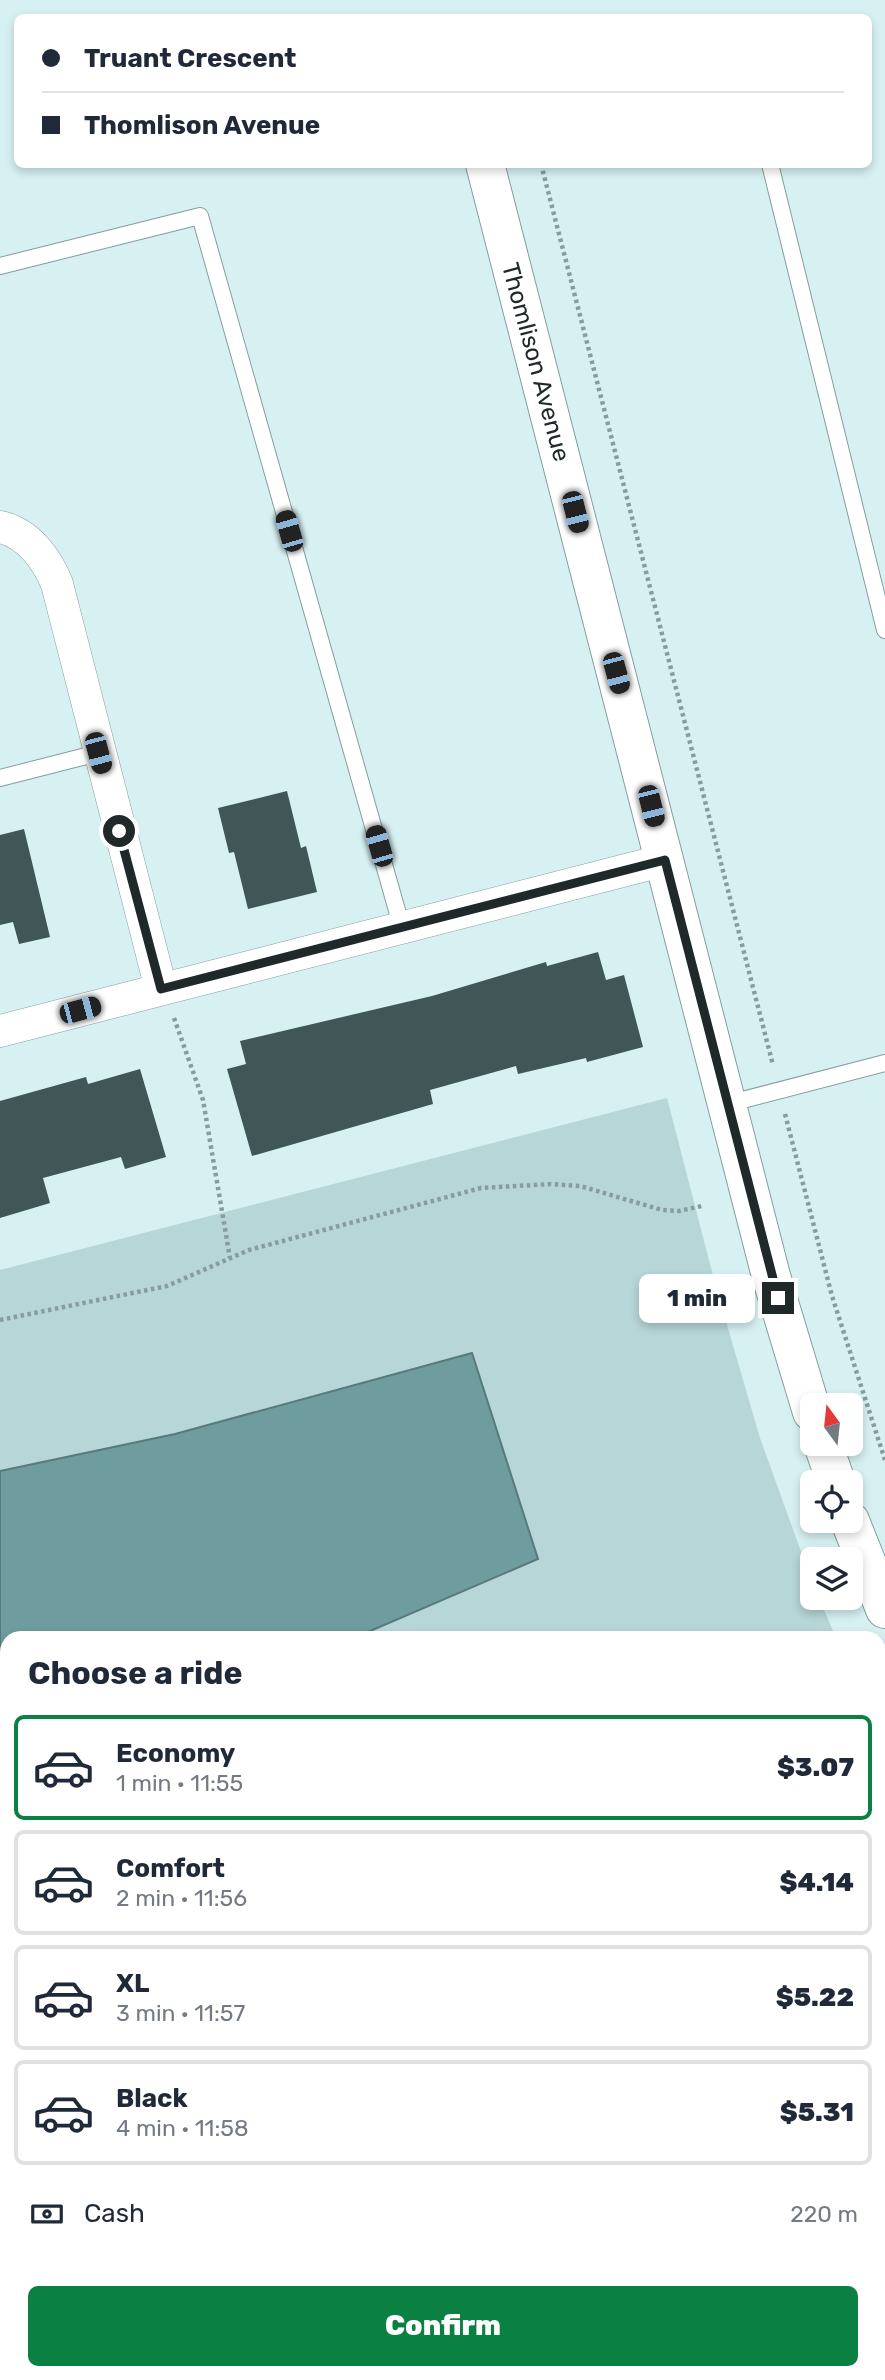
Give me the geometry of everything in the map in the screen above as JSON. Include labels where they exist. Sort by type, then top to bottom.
[{"type":"street","name":"Thomlison Avenue","points":[[486,168],[771,1276],[806,1393]]},
{"type":"street","points":[[0,527],[10,529],[27,541],[51,568],[161,989]]},
{"type":"street","points":[[0,1031],[665,860]]},
{"type":"street","points":[[855,1533],[885,1609]]},
{"type":"lane","points":[[771,168],[885,630]]},
{"type":"lane","points":[[0,266],[200,216],[402,928]]},
{"type":"lane","points":[[0,778],[98,753]]},
{"type":"lane","points":[[727,1104],[885,1063]]},
{"type":"path","points":[[542,168],[832,1296],[885,1460]]},
{"type":"path","points":[[161,989],[179,1030],[202,1100],[230,1258]]},
{"type":"path","points":[[0,1320],[167,1286],[230,1258],[283,1240],[481,1188],[511,1184],[580,1186],[662,1210],[679,1211],[702,1206]]},
{"type":"shaded area","points":[[667,1098],[716,1287],[760,1438],[800,1549],[800,1610],[824,1610],[833,1631],[0,1631],[0,1270]]},
{"type":"shaded area","points":[[472,1353],[538,1559],[370,1631],[0,1631],[0,1471],[175,1434]]},
{"type":"building","points":[[287,791],[301,848],[306,846],[317,892],[248,909],[234,852],[229,853],[218,808]]},
{"type":"building","points":[[24,829],[50,937],[19,944],[13,922],[0,925],[0,835]]},
{"type":"building","points":[[598,952],[606,980],[624,975],[643,1047],[587,1062],[586,1058],[518,1074],[516,1066],[430,1090],[433,1104],[252,1156],[227,1069],[246,1064],[240,1041],[432,996],[546,962],[547,966]]},
{"type":"building","points":[[140,1069],[166,1157],[125,1169],[121,1157],[43,1178],[50,1203],[0,1218],[0,1101],[86,1077],[88,1084]]},
{"type":"route","points":[[119,831],[161,989],[665,860],[778,1298]]}]
